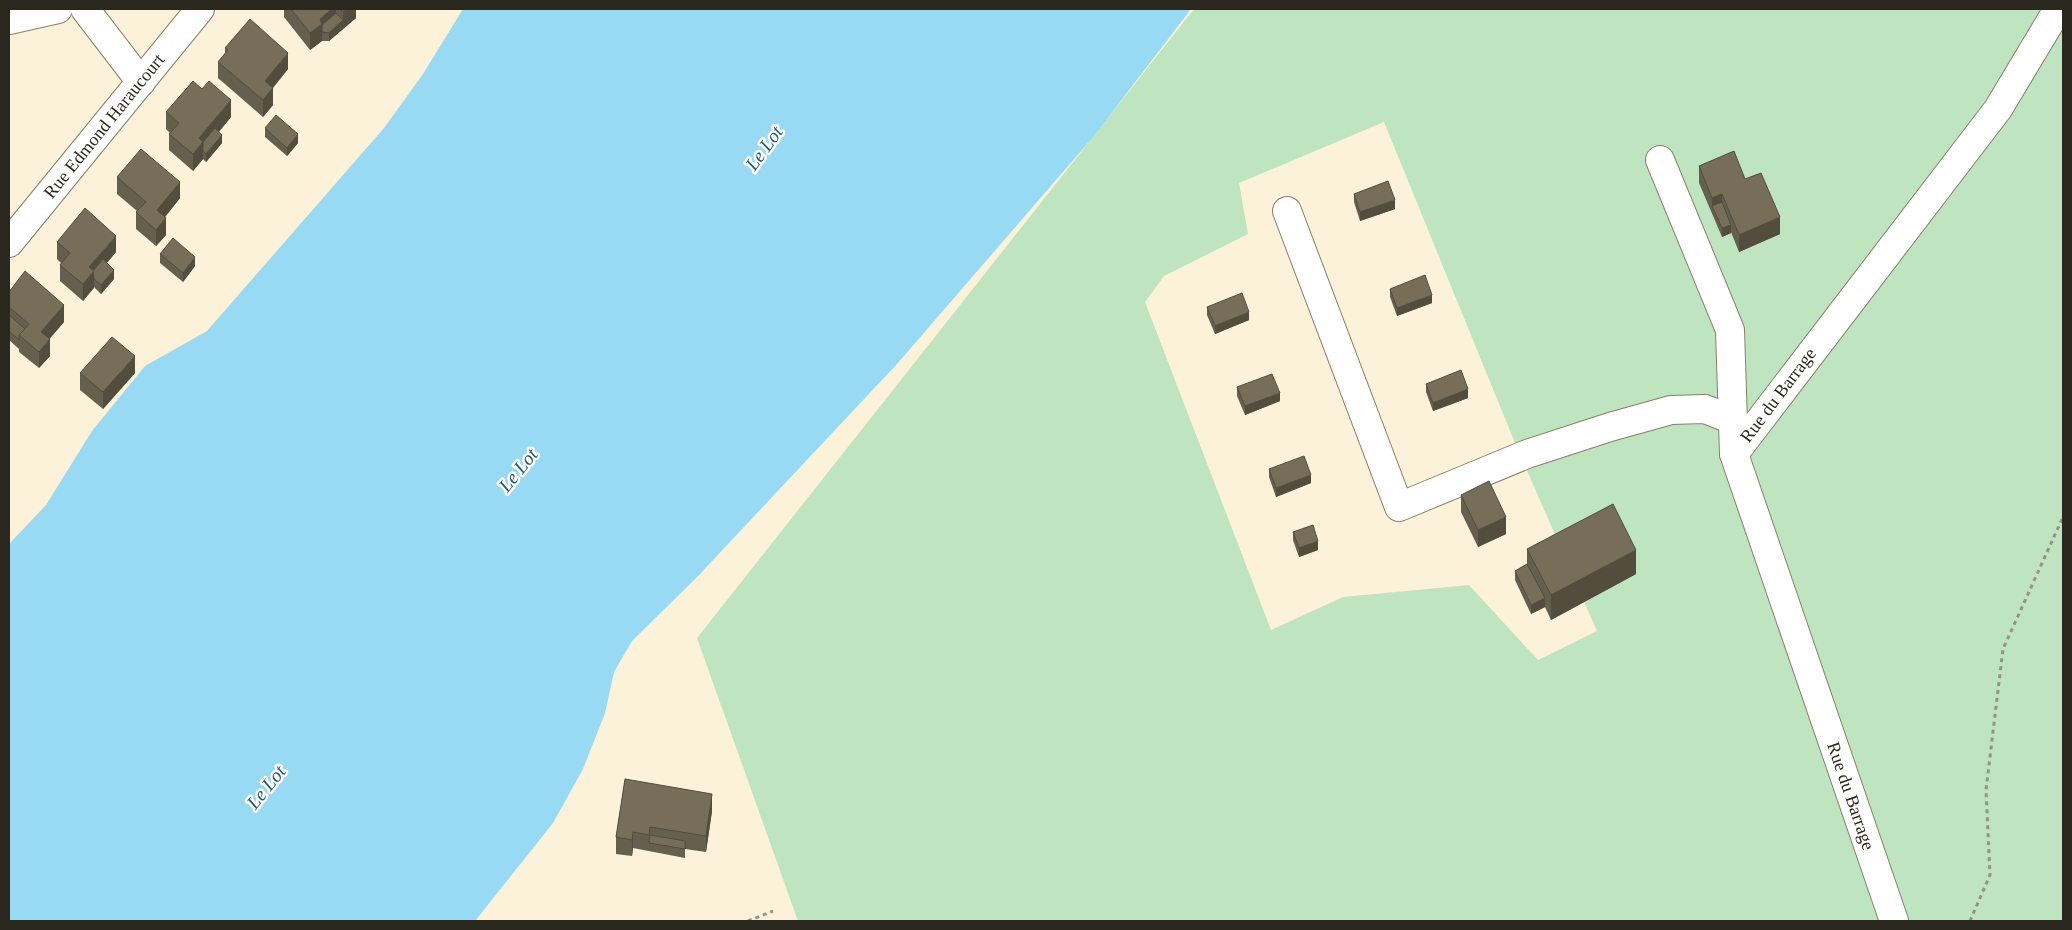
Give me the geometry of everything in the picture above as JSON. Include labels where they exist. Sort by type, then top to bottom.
[{"type":"street","points":[[9,20],[58,9]]},
{"type":"street","points":[[85,9],[141,82]]},
{"type":"street","name":"Rue Edmond Haraucourt","points":[[9,243],[200,9]]},
{"type":"street","name":"Rue du Barrage","points":[[1894,921],[1734,454],[1998,109],[2058,9]]},
{"type":"street","points":[[1660,160],[1730,330],[1734,454]]},
{"type":"street","points":[[1288,211],[1399,508],[1527,454],[1670,410],[1705,409],[1733,420]]},
{"type":"path","points":[[1970,921],[1990,876],[1986,790],[2003,649],[2063,517]]},
{"type":"path","points":[[748,921],[773,911]]},
{"type":"green space","points":[[1194,9],[2063,9],[2063,921],[798,921],[697,638]],"holes":[[[1384,122],[1515,443],[1597,631],[1538,660],[1469,585],[1343,597],[1271,630],[1145,302],[1164,276],[1248,234],[1239,183]]]},
{"type":"water","name":"Le Lot","points":[[463,9],[1191,9],[1094,136],[897,364],[698,576],[632,641],[614,672],[605,713],[583,769],[553,823],[475,921],[9,921],[9,544],[46,505],[92,431],[145,366],[207,331],[384,128],[423,74]]},
{"type":"building","points":[[291,9],[332,9],[320,19],[322,24],[310,33]]},
{"type":"building","points":[[336,13],[343,20],[329,33],[322,32],[322,25]]},
{"type":"building","points":[[250,19],[288,53],[265,81],[273,88],[263,100],[218,62],[228,50],[225,48]]},
{"type":"building","points":[[193,81],[202,89],[209,81],[231,100],[199,138],[203,142],[193,154],[169,134],[179,123],[166,112]]},
{"type":"building","points":[[276,115],[298,134],[287,148],[265,128]]},
{"type":"building","points":[[215,128],[222,135],[206,154],[203,151],[203,142]]},
{"type":"building","points":[[141,149],[180,182],[157,210],[166,218],[156,230],[136,212],[146,202],[117,177]]},
{"type":"building","points":[[1734,151],[1745,179],[1761,173],[1780,217],[1739,235],[1722,194],[1712,198],[1699,166]]},
{"type":"building","points":[[1388,181],[1395,200],[1360,212],[1354,194]]},
{"type":"building","points":[[1722,202],[1731,225],[1722,228],[1712,206]]},
{"type":"building","points":[[85,208],[116,236],[89,267],[94,271],[83,284],[60,265],[70,253],[57,242]]},
{"type":"building","points":[[173,238],[195,257],[183,273],[160,254]]},
{"type":"building","points":[[103,259],[114,270],[101,285],[94,279],[93,271]]},
{"type":"building","points":[[25,271],[64,305],[41,332],[50,339],[39,352],[19,335],[29,324],[9,307],[9,292]]},
{"type":"building","points":[[1425,275],[1432,295],[1397,308],[1390,289]]},
{"type":"building","points":[[1242,293],[1249,312],[1215,326],[1207,307]]},
{"type":"building","points":[[9,315],[25,329],[19,335],[19,340],[9,331]]},
{"type":"building","points":[[112,337],[135,356],[103,392],[80,373]]},
{"type":"building","points":[[1461,370],[1468,389],[1433,403],[1426,384]]},
{"type":"building","points":[[1272,374],[1280,393],[1245,406],[1237,387]]},
{"type":"building","points":[[1304,456],[1311,475],[1276,488],[1269,469]]},
{"type":"building","points":[[1489,481],[1506,517],[1478,530],[1461,495]]},
{"type":"building","points":[[1613,504],[1636,550],[1551,595],[1527,549]]},
{"type":"building","points":[[1313,525],[1318,541],[1299,548],[1293,532]]},
{"type":"building","points":[[1527,564],[1545,598],[1531,605],[1515,571]]},
{"type":"building","points":[[625,779],[712,794],[706,836],[650,827],[649,835],[633,832],[632,840],[616,837]]},
{"type":"building","points":[[650,835],[685,841],[685,849],[649,843]]}]
